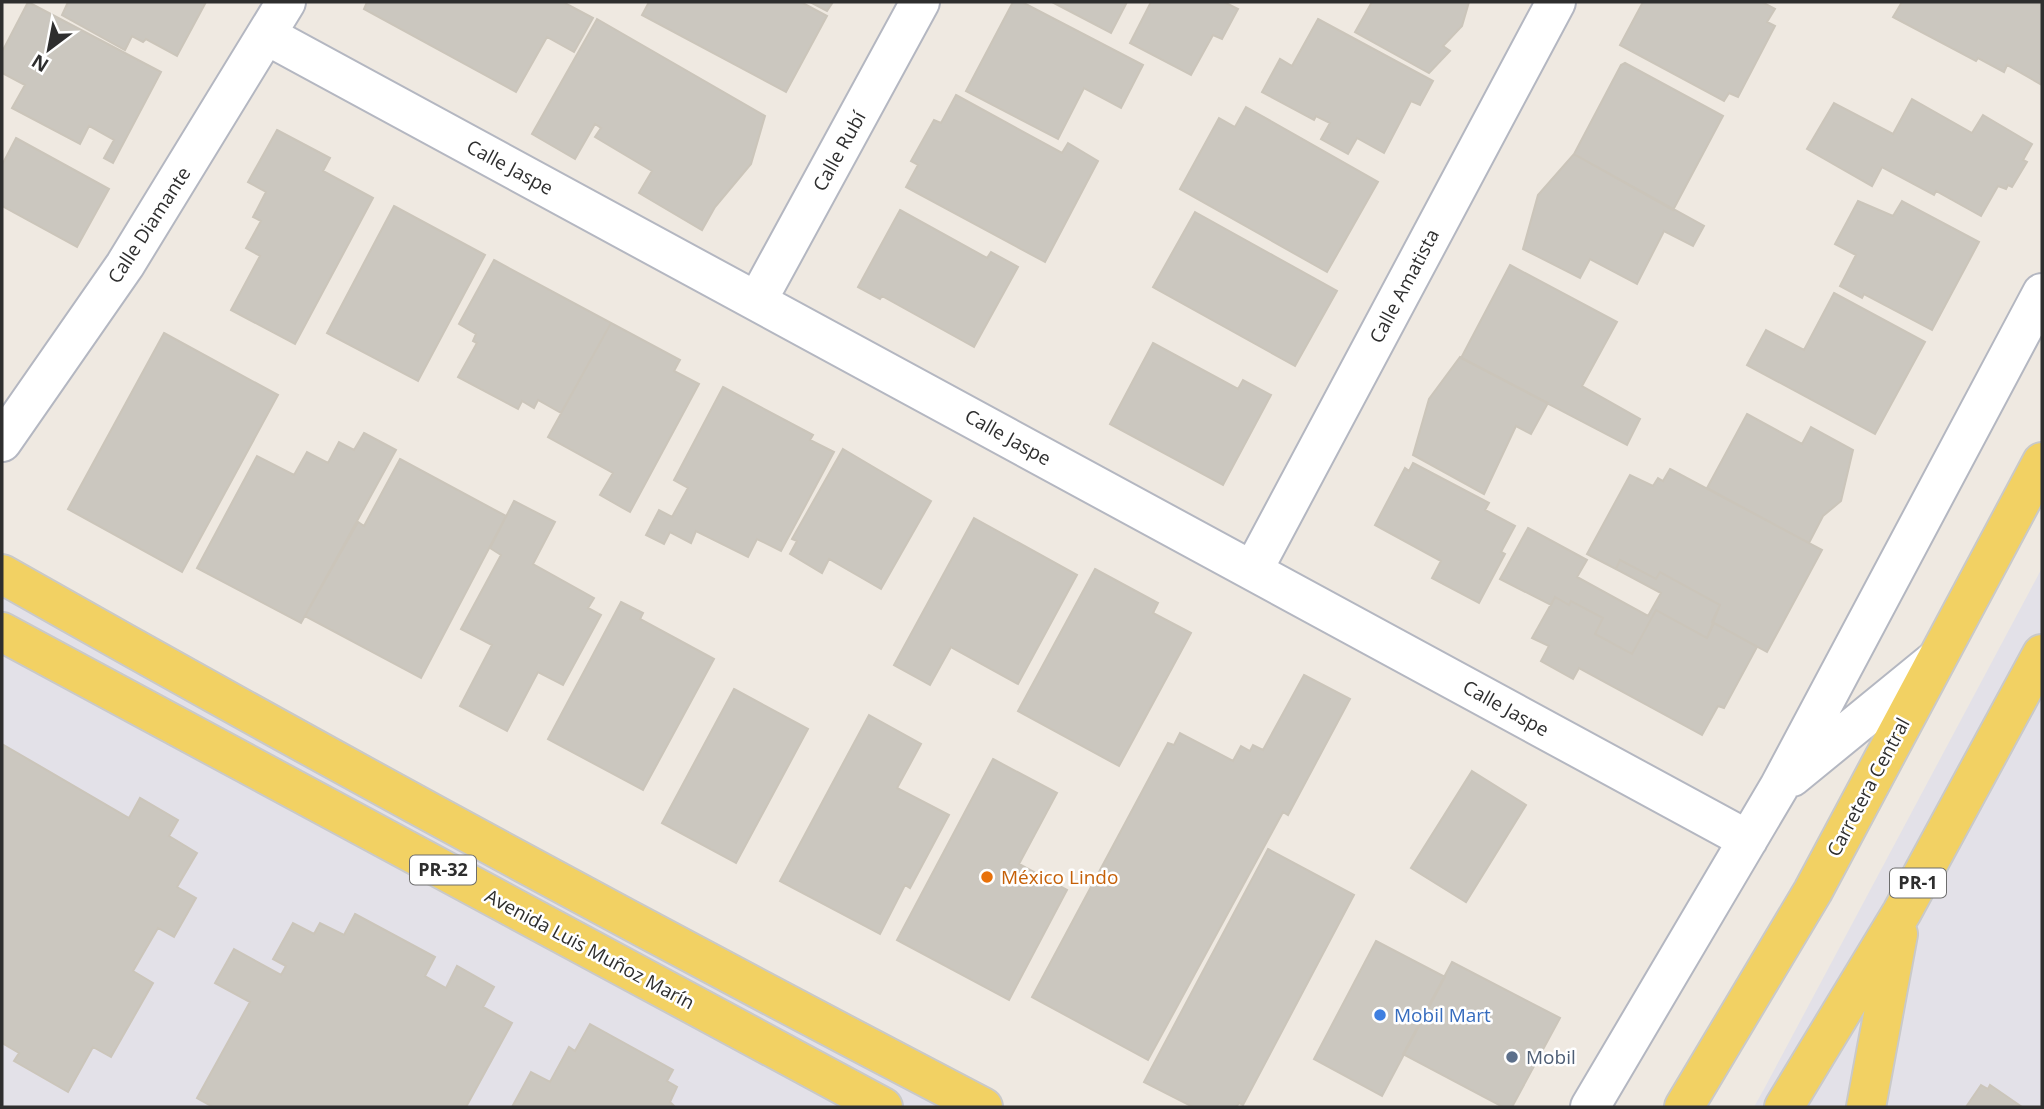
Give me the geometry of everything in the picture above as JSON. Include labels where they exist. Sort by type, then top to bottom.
[{"type":"main road","name":"Carretera Central","points":[[1684,1107],[1814,891],[2042,462]]},
{"type":"main road","name":"PR-32","points":[[2,574],[307,747],[660,938],[984,1107]]},
{"type":"main road","name":"Avenida Luis Muñoz Marín","points":[[2,632],[883,1107]]},
{"type":"main road","name":"PR-1","points":[[1784,1107],[1902,912],[2038,665]]},
{"type":"main road","points":[[1866,1107],[1902,912]]},
{"type":"street","name":"Calle Diamante","points":[[2,442],[125,265],[268,36],[286,2]]},
{"type":"street","name":"Calle Rubí","points":[[757,301],[920,2]]},
{"type":"street","name":"Calle Amatista","points":[[1253,570],[1556,2]]},
{"type":"street","name":"Calle Jaspe","points":[[268,36],[1748,840]]},
{"type":"street","points":[[1590,1107],[1779,787],[2042,293]]},
{"type":"street","points":[[1779,787],[1934,661]]},
{"type":"shaded area","points":[[2042,568],[2042,1107],[1754,1107],[1764,1089]]},
{"type":"shaded area","points":[[2,573],[993,1107],[2,1107]]},
{"type":"building","points":[[28,2],[161,72],[113,163],[104,158],[114,140],[89,126],[80,144],[12,108],[25,85],[2,73],[2,52]]},
{"type":"building","points":[[68,2],[206,2],[177,56],[146,39],[143,42],[132,36],[125,50],[62,15]]},
{"type":"building","points":[[367,2],[563,2],[593,18],[574,52],[547,37],[516,92],[364,9]]},
{"type":"building","points":[[649,2],[801,2],[827,16],[786,92],[642,15]]},
{"type":"building","points":[[810,2],[833,2],[827,11]]},
{"type":"building","points":[[1013,2],[1022,2],[1143,65],[1121,108],[1084,88],[1058,139],[966,91]]},
{"type":"building","points":[[1052,2],[1127,2],[1111,33]]},
{"type":"building","points":[[1151,2],[1224,2],[1238,9],[1222,39],[1213,35],[1191,75],[1130,43]]},
{"type":"building","points":[[1372,2],[1469,2],[1462,26],[1443,46],[1450,51],[1429,73],[1355,32]]},
{"type":"building","points":[[1643,2],[1762,2],[1775,9],[1767,22],[1775,26],[1738,97],[1729,93],[1724,101],[1620,45]]},
{"type":"building","points":[[1902,2],[2042,2],[2042,85],[2007,65],[2004,72],[1978,58],[1976,61],[1893,17]]},
{"type":"building","points":[[597,19],[765,116],[751,164],[715,207],[702,230],[639,193],[652,171],[595,137],[601,128],[595,124],[575,159],[532,134]]},
{"type":"building","points":[[1318,19],[1433,81],[1420,105],[1411,101],[1384,153],[1357,138],[1348,154],[1321,139],[1330,123],[1316,116],[1314,120],[1262,92],[1280,59],[1292,66]]},
{"type":"building","points":[[1625,63],[1723,116],[1673,210],[1574,154],[1621,65]]},
{"type":"building","points":[[956,95],[1062,153],[1068,143],[1098,161],[1045,262],[906,187],[918,165],[911,161],[934,120],[941,123]]},
{"type":"building","points":[[1912,99],[1972,133],[1983,115],[2032,144],[2023,160],[2027,162],[2012,187],[2008,185],[2006,189],[1998,186],[1981,216],[1936,191],[1934,195],[1882,167],[1872,186],[1807,149],[1834,103],[1893,134]]},
{"type":"building","points":[[1246,107],[1378,182],[1327,272],[1180,189],[1219,118],[1235,127]]},
{"type":"building","points":[[277,130],[330,158],[323,171],[373,198],[295,344],[231,310],[260,256],[246,248],[261,221],[253,217],[266,192],[248,182]]},
{"type":"building","points":[[16,138],[109,189],[77,247],[2,206],[2,165]]},
{"type":"building","points":[[1574,154],[1704,226],[1693,246],[1664,231],[1637,284],[1590,259],[1580,278],[1523,249],[1538,195]]},
{"type":"building","points":[[1858,201],[1893,216],[1902,201],[1979,242],[1932,330],[1864,294],[1862,298],[1840,286],[1856,255],[1835,244]]},
{"type":"building","points":[[394,206],[485,255],[418,381],[327,333]]},
{"type":"building","points":[[900,210],[987,258],[991,252],[1018,267],[974,347],[882,296],[880,299],[858,287]]},
{"type":"building","points":[[1195,212],[1337,291],[1295,366],[1153,287]]},
{"type":"building","points":[[494,260],[611,323],[561,413],[538,400],[534,408],[522,401],[518,409],[458,377],[477,343],[473,341],[476,334],[459,324]]},
{"type":"building","points":[[1510,265],[1617,322],[1582,386],[1640,419],[1627,445],[1461,358]]},
{"type":"building","points":[[1834,293],[1925,342],[1875,434],[1747,365],[1766,330],[1804,350]]},
{"type":"building","points":[[611,323],[680,360],[674,371],[699,384],[630,512],[600,495],[613,473],[548,437]]},
{"type":"building","points":[[164,333],[278,395],[182,572],[68,509]]},
{"type":"building","points":[[1153,343],[1238,389],[1243,380],[1271,395],[1223,485],[1110,424]]},
{"type":"building","points":[[1460,357],[1548,403],[1531,434],[1516,426],[1484,494],[1413,455],[1429,399]]},
{"type":"building","points":[[723,387],[813,435],[810,440],[834,452],[781,551],[757,539],[748,557],[696,531],[691,543],[670,532],[664,544],[646,535],[659,510],[672,517],[688,488],[674,480]]},
{"type":"building","points":[[1747,414],[1802,444],[1811,427],[1853,450],[1841,501],[1823,516],[1809,543],[1707,488]]},
{"type":"building","points":[[364,433],[396,450],[301,623],[197,568],[257,456],[294,475],[307,452],[328,463],[339,442],[354,450]]},
{"type":"building","points":[[843,449],[931,501],[881,589],[829,559],[822,573],[790,554],[797,541],[792,539]]},
{"type":"building","points":[[400,459],[506,516],[421,678],[305,616],[358,522],[364,526]]},
{"type":"building","points":[[1413,463],[1489,503],[1485,510],[1515,526],[1501,552],[1505,554],[1479,603],[1432,578],[1441,561],[1375,525],[1405,468],[1409,471]]},
{"type":"building","points":[[1670,469],[1822,550],[1767,652],[1712,622],[1720,605],[1660,572],[1656,579],[1620,560],[1616,569],[1587,554],[1630,475],[1653,486],[1658,478],[1663,481]]},
{"type":"building","points":[[514,501],[555,522],[533,564],[594,598],[588,608],[601,615],[563,685],[538,672],[507,731],[460,706],[492,645],[461,629],[501,555],[490,548]]},
{"type":"building","points":[[974,518],[1077,575],[1018,684],[951,647],[930,685],[894,665]]},
{"type":"building","points":[[1528,528],[1587,560],[1577,577],[1648,616],[1661,593],[1616,569],[1620,560],[1656,579],[1660,572],[1720,605],[1707,638],[1656,610],[1632,654],[1595,634],[1603,618],[1571,601],[1569,605],[1555,597],[1551,605],[1500,579]]},
{"type":"building","points":[[1095,569],[1158,603],[1153,613],[1191,633],[1119,766],[1018,711]]},
{"type":"building","points":[[1555,597],[1569,605],[1571,601],[1603,618],[1595,634],[1632,654],[1656,610],[1707,638],[1714,623],[1757,647],[1724,708],[1718,706],[1702,735],[1579,668],[1573,679],[1541,661],[1549,646],[1532,638]]},
{"type":"building","points":[[621,602],[643,613],[640,619],[714,659],[643,790],[548,739]]},
{"type":"building","points":[[1304,675],[1350,699],[1288,815],[1283,812],[1148,1060],[1032,997],[1168,743],[1174,745],[1180,733],[1233,761],[1241,746],[1250,751],[1253,745],[1263,750]]},
{"type":"building","points":[[734,689],[808,729],[736,863],[662,823]]},
{"type":"building","points":[[869,715],[921,744],[897,788],[949,815],[910,888],[905,885],[880,934],[780,881]]},
{"type":"building","points":[[2,744],[129,818],[140,798],[178,820],[169,836],[197,853],[177,887],[196,898],[174,937],[158,928],[133,971],[153,983],[111,1057],[93,1047],[68,1092],[14,1061],[19,1053],[2,1043]]},
{"type":"building","name":"México Lindo","points":[[993,759],[1057,793],[1019,864],[1067,890],[1009,1000],[897,940]]},
{"type":"building","points":[[1472,771],[1526,805],[1466,902],[1411,868]]},
{"type":"building","points":[[1268,849],[1354,895],[1243,1105],[1239,1103],[1236,1107],[1193,1107],[1144,1082]]},
{"type":"building","points":[[355,914],[435,957],[425,976],[446,988],[457,966],[494,987],[483,1007],[512,1023],[466,1107],[213,1107],[197,1098],[250,1002],[215,983],[234,949],[281,975],[286,966],[273,959],[293,923],[314,934],[320,923],[344,935]]},
{"type":"building","name":"Mobil Mart","points":[[1376,941],[1445,977],[1382,1096],[1314,1059]]},
{"type":"building","points":[[1452,962],[1560,1018],[1512,1107],[1503,1107],[1403,1054]]},
{"type":"building","points":[[590,1024],[673,1070],[667,1081],[677,1087],[670,1102],[675,1107],[512,1107],[531,1072],[550,1082],[569,1047],[575,1051]]},
{"type":"building","points":[[1981,1085],[1988,1089],[1990,1085],[2022,1107],[1966,1107]]},
{"type":"place","name":"México Lindo","points":[[987,877]]},
{"type":"place","name":"Mobil Mart","points":[[1380,1015]]},
{"type":"place","name":"Mobil","points":[[1512,1057]]}]
